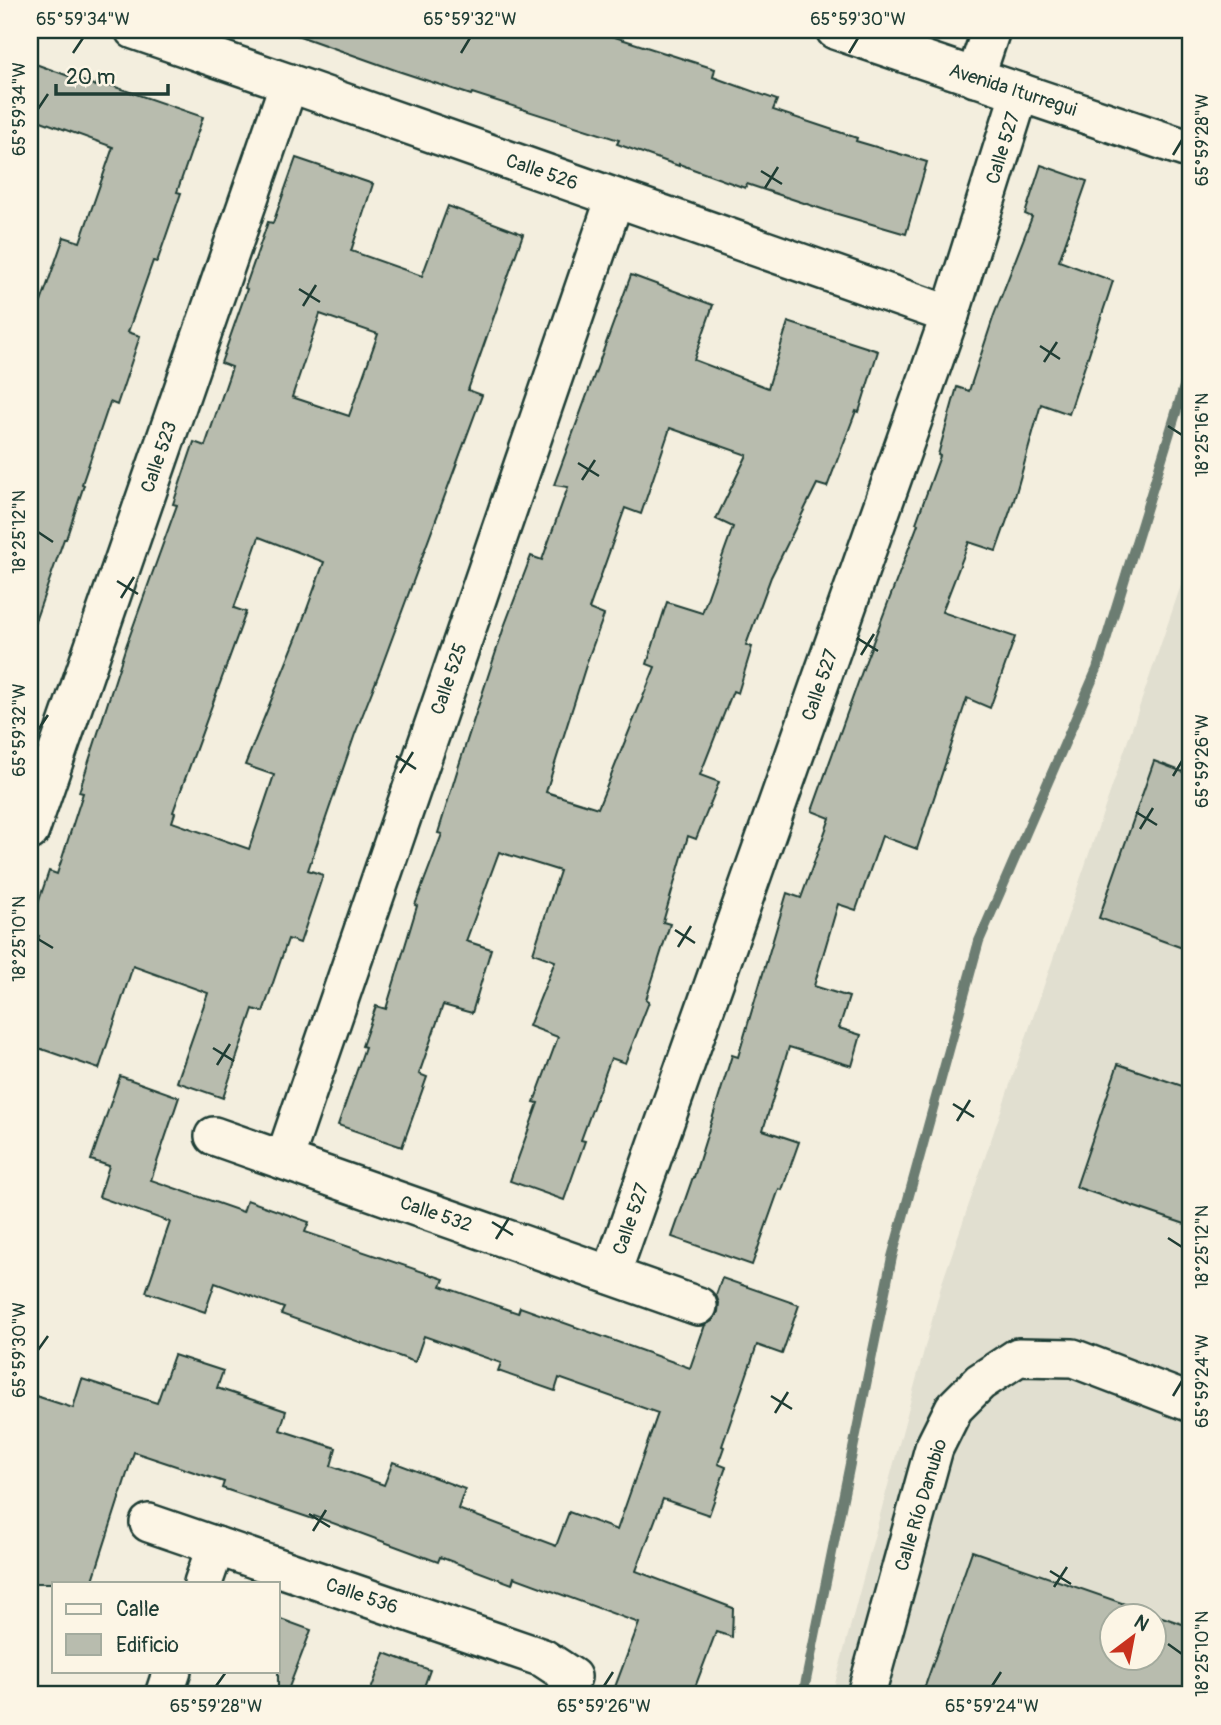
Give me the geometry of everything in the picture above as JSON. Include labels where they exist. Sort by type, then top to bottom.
[{"type":"street","name":"Calle 526","points":[[134,30],[950,315]]},
{"type":"street","name":"Avenida Iturregui","points":[[835,30],[1191,150]]},
{"type":"street","points":[[975,78],[991,30]]},
{"type":"street","name":"Calle 523","points":[[30,831],[289,83]]},
{"type":"street","name":"Calle 527","points":[[611,1275],[950,315],[1020,92]]},
{"type":"street","name":"Calle 525","points":[[284,1160],[615,198]]},
{"type":"street","name":"Calle 532","points":[[214,1136],[698,1306]]},
{"type":"street","name":"Calle Río Danubio","points":[[866,1695],[934,1448],[954,1408],[979,1382],[1018,1357],[1073,1359],[1191,1403]]},
{"type":"street","name":"Calle 536","points":[[149,1523],[543,1658],[568,1686]]},
{"type":"street","points":[[203,1582],[216,1546]]},
{"type":"street","points":[[164,1695],[172,1672]]},
{"type":"path","points":[[30,1159],[35,1183],[30,1199]]},
{"type":"shaded area","points":[[1191,556],[1191,1695],[832,1695],[942,1283]]},
{"type":"building","points":[[295,30],[550,30],[575,37],[577,30],[593,30],[715,69],[713,77],[777,100],[773,110],[857,138],[856,141],[927,162],[906,234],[747,184],[745,188],[679,166],[617,144],[619,140],[398,71],[294,34]]},
{"type":"building","points":[[30,62],[96,86],[98,81],[203,117],[177,192],[181,193],[157,262],[153,261],[128,332],[140,336],[117,405],[110,402],[66,539],[34,624],[30,623],[30,320],[37,300],[41,302],[64,237],[80,242],[113,147],[30,117]]},
{"type":"building","points":[[296,158],[373,184],[351,251],[422,276],[448,206],[523,234],[468,390],[482,395],[355,734],[308,870],[323,875],[300,943],[288,939],[263,1012],[253,1009],[223,1098],[177,1082],[208,993],[133,966],[99,1069],[30,1045],[30,965],[39,936],[30,933],[30,927],[49,871],[57,874],[83,793],[79,792],[125,649],[177,505],[173,504],[194,442],[205,446],[232,367],[221,363],[268,222],[273,223]],"holes":[[[320,314],[378,334],[349,416],[292,397]],[[259,537],[324,562],[245,765],[274,775],[249,849],[172,822],[173,812],[246,612],[234,608]]]},
{"type":"building","points":[[1041,165],[1087,181],[1059,261],[1113,281],[1069,414],[1041,404],[1014,500],[996,551],[969,542],[942,612],[1015,637],[990,708],[967,698],[917,849],[882,836],[856,910],[838,904],[814,986],[849,997],[839,1028],[861,1035],[852,1066],[789,1047],[763,1130],[799,1142],[752,1265],[672,1237],[694,1177],[732,1055],[738,1057],[787,893],[801,898],[830,818],[812,811],[918,524],[916,523],[940,456],[938,455],[957,387],[969,391],[994,315],[1032,217],[1025,214]]},
{"type":"building","points":[[631,275],[713,305],[694,360],[768,388],[788,322],[878,351],[859,412],[856,411],[827,487],[817,484],[771,577],[746,645],[752,647],[738,693],[733,691],[700,775],[719,782],[696,839],[688,836],[663,922],[670,924],[646,1000],[649,1002],[625,1063],[611,1058],[581,1140],[585,1141],[564,1200],[510,1181],[538,1103],[534,1102],[558,1037],[529,1026],[555,961],[533,953],[560,871],[499,852],[466,941],[491,949],[472,1013],[443,1005],[419,1074],[427,1077],[402,1147],[338,1125],[376,1006],[386,1009],[417,906],[415,905],[442,834],[438,833],[504,627],[531,556],[542,560],[568,487],[554,485]],"holes":[[[670,428],[747,455],[716,519],[733,527],[702,613],[667,602],[647,664],[655,667],[598,808],[546,792],[604,615],[589,609],[625,508],[641,514]]]},
{"type":"building","points":[[1154,761],[1191,775],[1191,951],[1099,918]]},
{"type":"building","points":[[1118,1064],[1191,1089],[1191,1226],[1076,1187]]},
{"type":"building","points":[[120,1076],[179,1097],[151,1180],[243,1212],[247,1200],[309,1222],[305,1232],[444,1279],[441,1286],[518,1313],[520,1307],[690,1368],[705,1325],[712,1321],[718,1312],[716,1295],[722,1278],[799,1305],[782,1354],[757,1345],[722,1446],[724,1447],[718,1464],[726,1467],[709,1515],[663,1499],[636,1571],[733,1608],[732,1637],[716,1632],[692,1695],[612,1695],[639,1623],[514,1577],[512,1584],[440,1557],[438,1562],[314,1516],[313,1519],[222,1488],[224,1482],[134,1452],[92,1582],[30,1583],[30,1394],[73,1408],[82,1379],[157,1403],[174,1355],[223,1371],[217,1388],[286,1411],[280,1430],[336,1448],[331,1466],[384,1485],[393,1462],[465,1489],[458,1509],[556,1546],[569,1512],[617,1530],[658,1413],[559,1378],[555,1391],[498,1371],[501,1363],[424,1336],[415,1362],[281,1314],[284,1308],[215,1283],[205,1312],[146,1292],[170,1222],[99,1197],[109,1166],[91,1160]]},
{"type":"building","points":[[972,1551],[1119,1602],[1098,1602],[1098,1672],[1168,1672],[1168,1619],[1191,1627],[1191,1695],[922,1695]]},
{"type":"building","points":[[280,1619],[311,1630],[286,1695],[278,1695]]},
{"type":"building","points":[[385,1653],[430,1670],[421,1695],[369,1695]]},
{"type":"waterway","points":[[803,1695],[892,1257],[979,941],[1097,669],[1191,364]]}]
